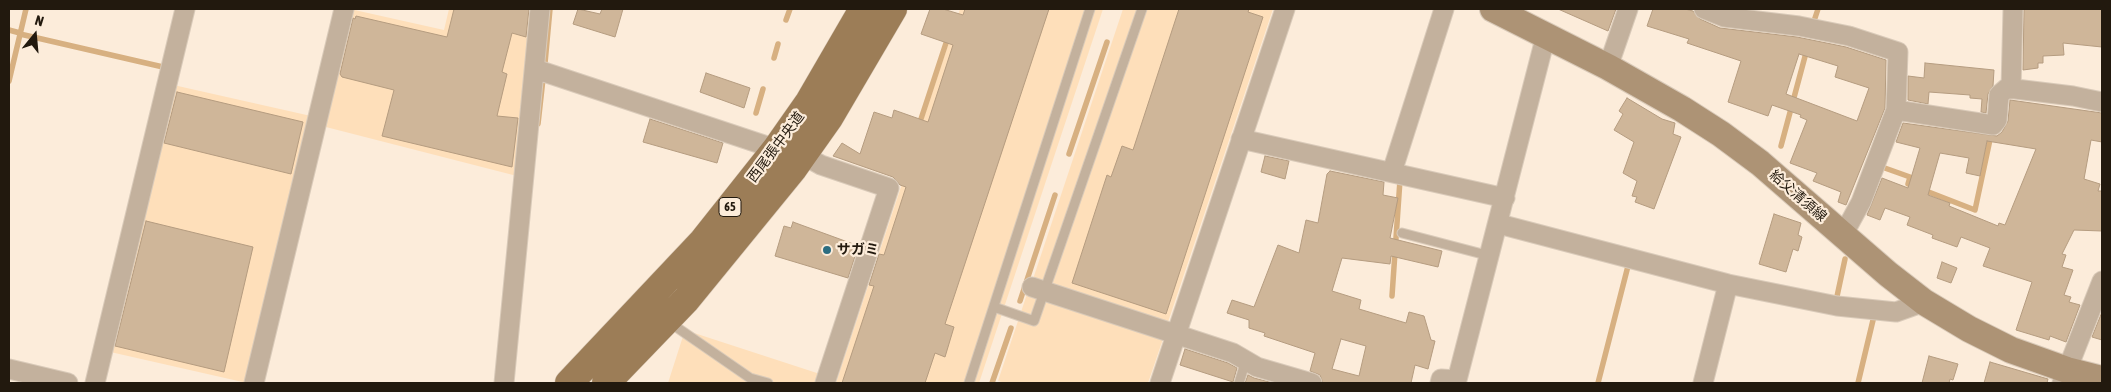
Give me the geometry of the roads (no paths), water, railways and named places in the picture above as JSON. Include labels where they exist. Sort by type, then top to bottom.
[{"type":"main road","name":"西尾張中央道","points":[[568,383],[703,242],[776,149],[809,102],[863,9]]},
{"type":"main road","name":"西尾張中央道","points":[[606,383],[666,321],[736,241],[803,155],[829,118],[893,9]]},
{"type":"main road","name":"給父清須線","points":[[1493,9],[1608,67],[1682,109],[1720,134],[1760,163],[1924,302],[1969,329],[2065,377],[2102,379]]},
{"type":"street","points":[[94,383],[185,9]]},
{"type":"street","points":[[254,383],[344,9]]},
{"type":"street","points":[[504,383],[540,9]]},
{"type":"street","points":[[1160,383],[1285,9]]},
{"type":"street","points":[[1392,172],[1444,9]]},
{"type":"street","points":[[1608,67],[1628,9]]},
{"type":"street","points":[[1704,9],[1724,16],[1799,26],[1849,36],[1898,52],[1896,110],[1862,202],[1843,235]]},
{"type":"street","points":[[2011,89],[2013,9]]},
{"type":"street","points":[[1440,383],[1441,379],[1457,380],[1499,224],[1546,35]]},
{"type":"street","points":[[535,69],[776,149]]},
{"type":"street","points":[[1896,110],[1993,125],[1997,120],[1999,95],[2007,88],[2073,96],[2102,102]]},
{"type":"street","points":[[1241,139],[1505,198]]},
{"type":"street","points":[[803,155],[821,165],[889,188],[825,383]]},
{"type":"street","points":[[1499,224],[1728,284],[1837,306],[1896,312],[1924,302]]},
{"type":"street","points":[[2065,377],[2102,282]]},
{"type":"street","points":[[1703,383],[1728,284]]},
{"type":"street","points":[[1038,289],[1234,353],[1258,367],[1312,383]]},
{"type":"street","points":[[9,369],[68,383]]},
{"type":"lane","points":[[969,383],[1090,9]]},
{"type":"lane","points":[[994,307],[1034,321],[1038,289],[1142,9]]},
{"type":"lane","points":[[1402,233],[1490,256]]},
{"type":"lane","points":[[666,321],[750,378],[768,383]]},
{"type":"lane","points":[[1239,383],[1246,360]]},
{"type":"waterway","points":[[9,81],[26,9]]},
{"type":"waterway","points":[[545,63],[550,9]]},
{"type":"waterway","points":[[786,20],[790,9]]},
{"type":"waterway","points":[[1814,21],[1818,9]]},
{"type":"waterway","points":[[9,30],[20,33]]},
{"type":"waterway","points":[[20,34],[163,67]]},
{"type":"waterway","points":[[919,125],[948,37]]},
{"type":"waterway","points":[[1069,154],[1107,42]]},
{"type":"waterway","points":[[774,58],[778,44]]},
{"type":"waterway","points":[[1781,146],[1807,49]]},
{"type":"waterway","points":[[538,124],[543,79]]},
{"type":"waterway","points":[[756,113],[763,89]]},
{"type":"waterway","points":[[1881,169],[1882,167],[1910,177],[1908,184],[1975,210],[1991,135]]},
{"type":"waterway","points":[[1392,296],[1400,180]]},
{"type":"waterway","points":[[1020,301],[1055,195]]},
{"type":"waterway","points":[[1836,301],[1845,259]]},
{"type":"waterway","points":[[1598,383],[1630,264]]},
{"type":"waterway","points":[[1858,383],[1874,316],[1872,315]]},
{"type":"waterway","points":[[992,383],[1011,328]]},
{"type":"place","name":"サガミ","points":[[827,250]]}]
